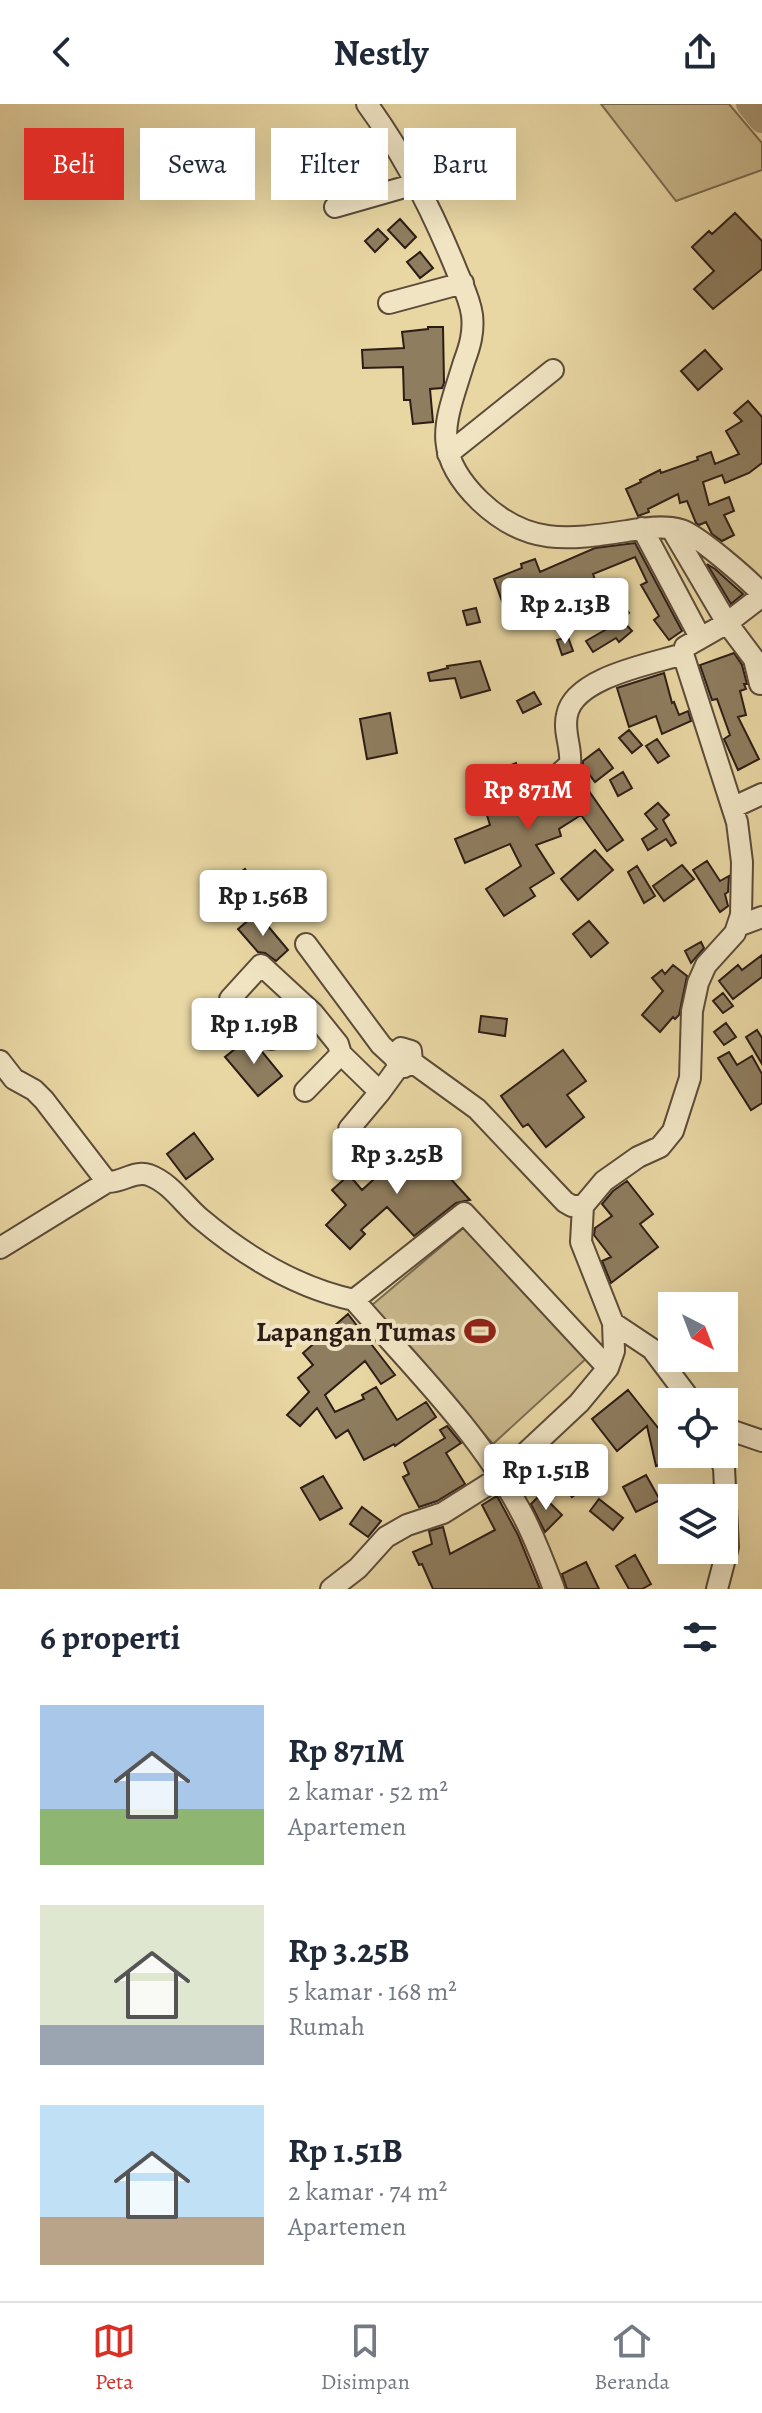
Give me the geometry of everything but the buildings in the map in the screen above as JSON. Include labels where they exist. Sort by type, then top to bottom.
[{"type":"street","points":[[367,104],[404,157]]},
{"type":"street","points":[[335,207],[404,187]]},
{"type":"street","points":[[331,1589],[358,1568],[386,1537],[407,1525],[443,1513],[500,1477],[579,1403],[608,1368],[614,1351],[613,1323],[581,1242],[583,1206],[604,1181],[638,1157],[660,1147],[673,1131],[690,1078],[692,1011],[698,983],[706,965],[738,926],[742,862],[734,807],[683,654],[685,647],[727,623],[762,595],[747,578],[684,530],[642,528],[571,538],[536,535],[503,519],[465,485],[448,454],[445,434],[446,419],[471,343],[472,311],[426,200]]},
{"type":"street","points":[[389,303],[463,283]]},
{"type":"street","points":[[448,454],[553,370]]},
{"type":"street","points":[[642,528],[700,637]]},
{"type":"street","points":[[671,528],[727,623],[754,659],[760,684]]},
{"type":"street","points":[[524,778],[557,776],[570,764],[567,713],[577,697],[617,673],[683,654]]},
{"type":"street","points":[[734,807],[762,794]]},
{"type":"street","points":[[738,926],[762,917]]},
{"type":"street","points":[[306,944],[381,1045],[402,1062],[477,1109],[565,1202],[583,1206]]},
{"type":"street","points":[[230,999],[261,965],[304,1006],[338,1044],[341,1054],[380,1092]]},
{"type":"street","points":[[271,1039],[304,1006]]},
{"type":"street","points":[[305,1091],[341,1054]]},
{"type":"street","points":[[0,1061],[14,1079],[34,1090],[44,1100],[107,1182]]},
{"type":"street","points":[[349,1129],[402,1062]]},
{"type":"street","points":[[0,1248],[107,1182],[143,1174],[152,1176],[176,1193],[221,1236],[307,1287],[354,1300],[454,1415],[500,1477],[521,1510],[554,1589]]},
{"type":"street","points":[[354,1300],[464,1213],[608,1368]]},
{"type":"street","points":[[613,1323],[652,1349],[681,1388]]},
{"type":"street","points":[[738,1433],[762,1441]]},
{"type":"street","points":[[717,1589],[728,1547],[724,1468]]},
{"type":"shaded area","points":[[601,104],[729,104],[762,143],[762,170],[676,201]]},
{"type":"shaded area","name":"Lapangan Tumas","points":[[468,1224],[589,1356],[493,1444],[372,1305]]},
{"type":"waterway","points":[[749,104],[762,120]]},
{"type":"place","name":"Lapangan Tumas","points":[[480,1331]]}]
